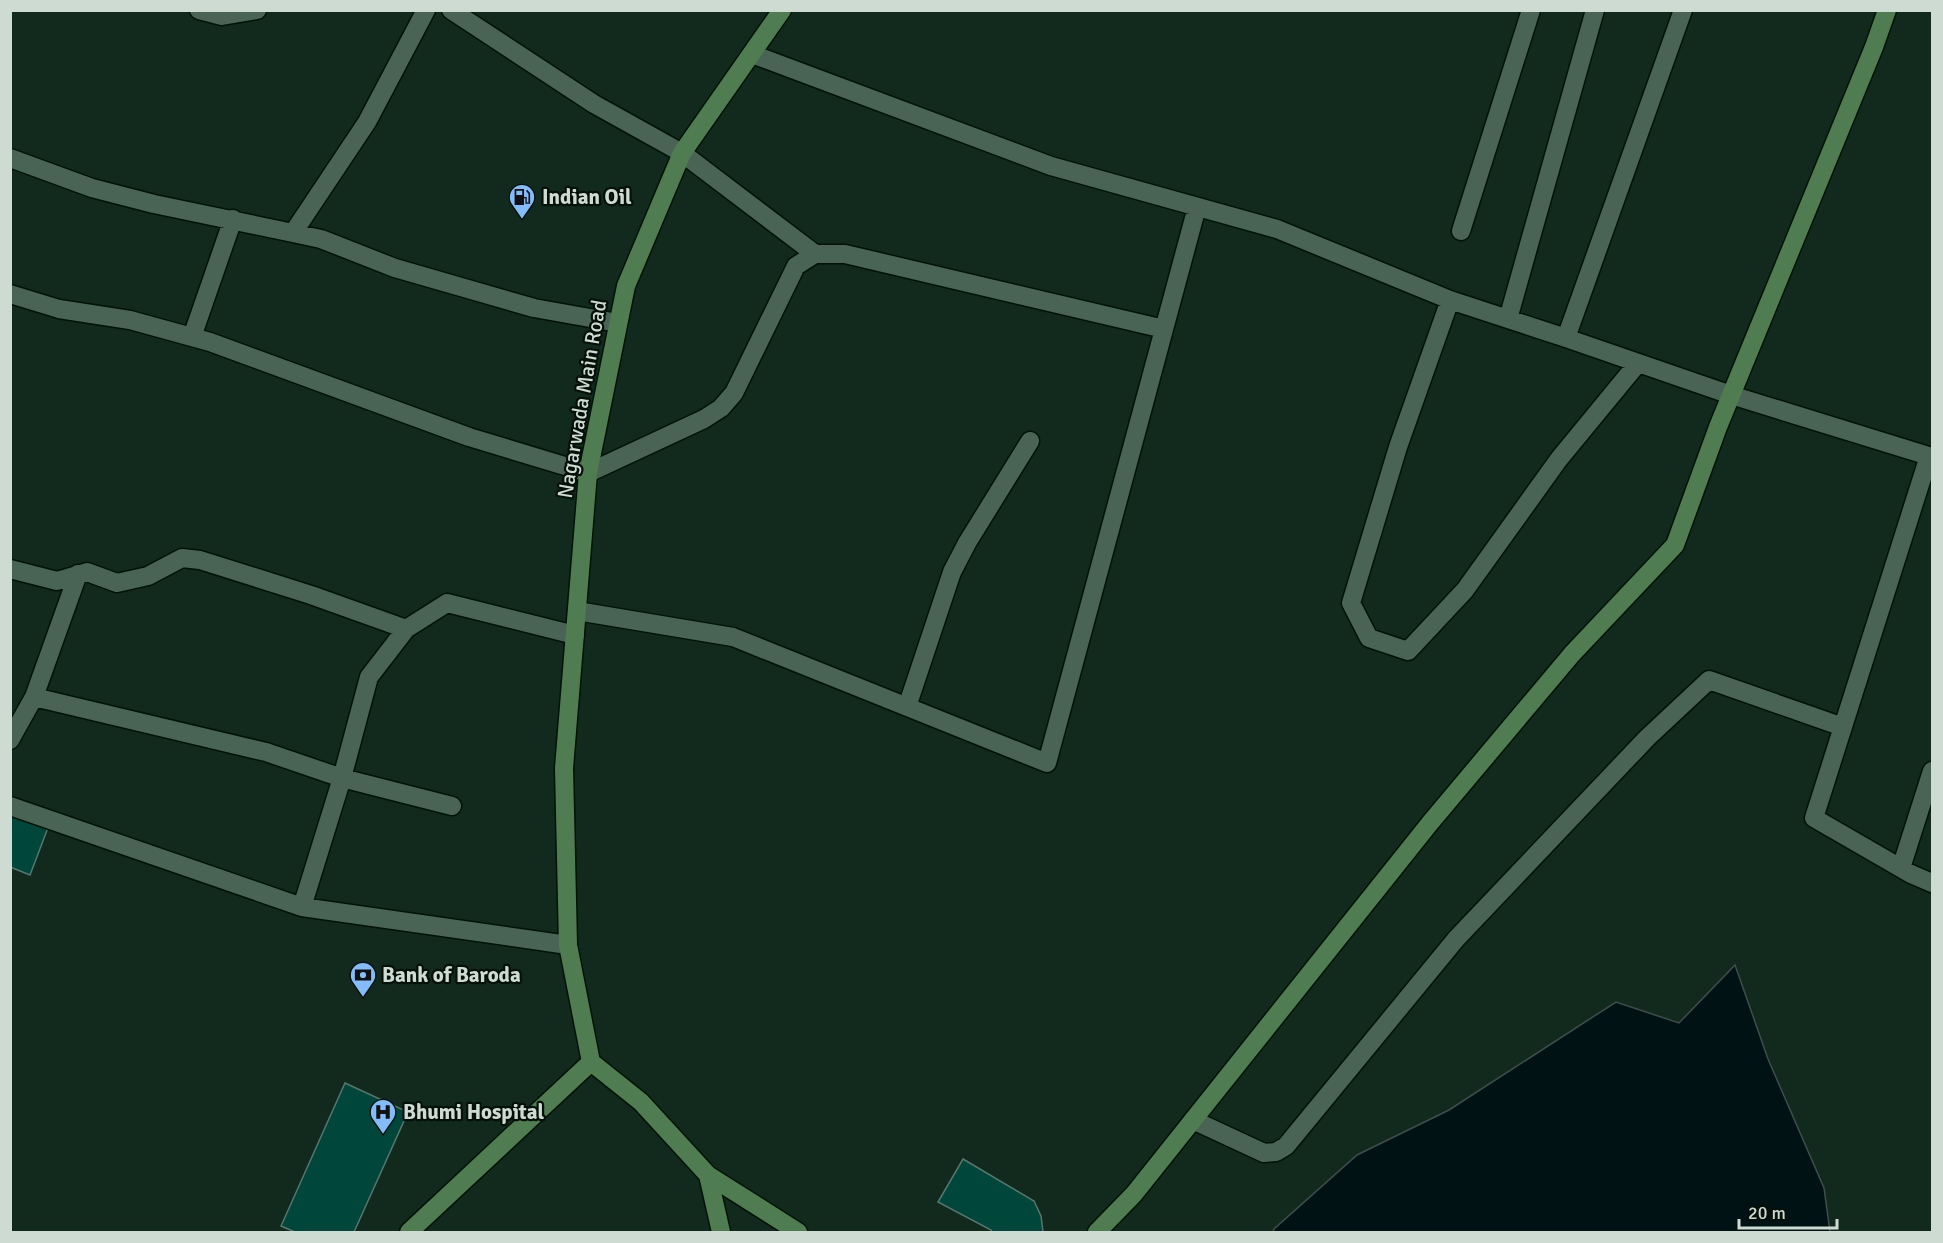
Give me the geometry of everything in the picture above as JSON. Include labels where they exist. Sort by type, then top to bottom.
[{"type":"street","points":[[199,10],[222,16],[257,10]]},
{"type":"street","points":[[293,233],[367,122],[426,10]]},
{"type":"street","points":[[451,10],[594,104],[682,153],[815,254]]},
{"type":"street","name":"Nagarwada Main Road","points":[[591,1062],[568,945],[564,768],[588,473],[626,286],[682,153],[782,10]]},
{"type":"street","points":[[1461,231],[1532,10]]},
{"type":"street","points":[[1508,319],[1595,10]]},
{"type":"street","points":[[1566,338],[1683,10]]},
{"type":"street","points":[[1097,1233],[1134,1194],[1437,814],[1572,654],[1675,545],[1731,395],[1870,58],[1887,10]]},
{"type":"street","points":[[752,54],[1051,166],[1277,229],[1450,300],[1731,395],[1931,457],[1814,818],[1901,868],[1932,883]]},
{"type":"street","points":[[10,158],[92,188],[154,204],[321,239],[395,268],[523,305],[618,323]]},
{"type":"street","points":[[577,611],[733,637],[1047,763],[1197,207]]},
{"type":"street","points":[[192,337],[233,219]]},
{"type":"street","points":[[10,294],[59,309],[130,320],[210,342],[469,436],[588,473],[704,419],[721,408],[734,393],[796,266],[815,254],[845,254],[1164,329]]},
{"type":"street","points":[[1450,300],[1398,447],[1351,603],[1369,638],[1408,651],[1465,590],[1559,459],[1638,363]]},
{"type":"street","points":[[907,707],[952,572],[967,543],[1030,441]]},
{"type":"street","points":[[10,569],[57,581],[87,572],[117,583],[148,576],[182,558],[200,560],[311,595],[406,629]]},
{"type":"street","points":[[10,740],[34,698],[78,574]]},
{"type":"street","points":[[302,907],[342,777],[369,677],[406,629],[447,603],[575,635]]},
{"type":"street","points":[[1193,1120],[1264,1153],[1276,1152],[1286,1146],[1455,939],[1647,738],[1709,680],[1843,727]]},
{"type":"street","points":[[34,698],[266,752],[342,777],[452,806]]},
{"type":"street","points":[[1901,868],[1932,771]]},
{"type":"street","points":[[10,806],[302,907],[568,945]]},
{"type":"street","points":[[409,1233],[591,1062],[641,1102],[708,1175],[798,1233]]},
{"type":"street","points":[[708,1175],[721,1233]]},
{"type":"shaded area","points":[[1735,965],[1768,1059],[1824,1188],[1830,1232],[1273,1232],[1357,1155],[1449,1110],[1616,1002],[1679,1023]]},
{"type":"building","points":[[10,810],[49,825],[30,875],[10,867]]},
{"type":"building","points":[[345,1083],[408,1112],[354,1232],[295,1232],[281,1226]]},
{"type":"building","points":[[963,1159],[1034,1201],[1041,1216],[1043,1232],[992,1232],[938,1202]]},
{"type":"place","name":"Indian Oil","points":[[522,220]]},
{"type":"place","name":"Bank of Baroda","points":[[363,998]]},
{"type":"place","name":"Bhumi Hospital","points":[[383,1135]]}]
